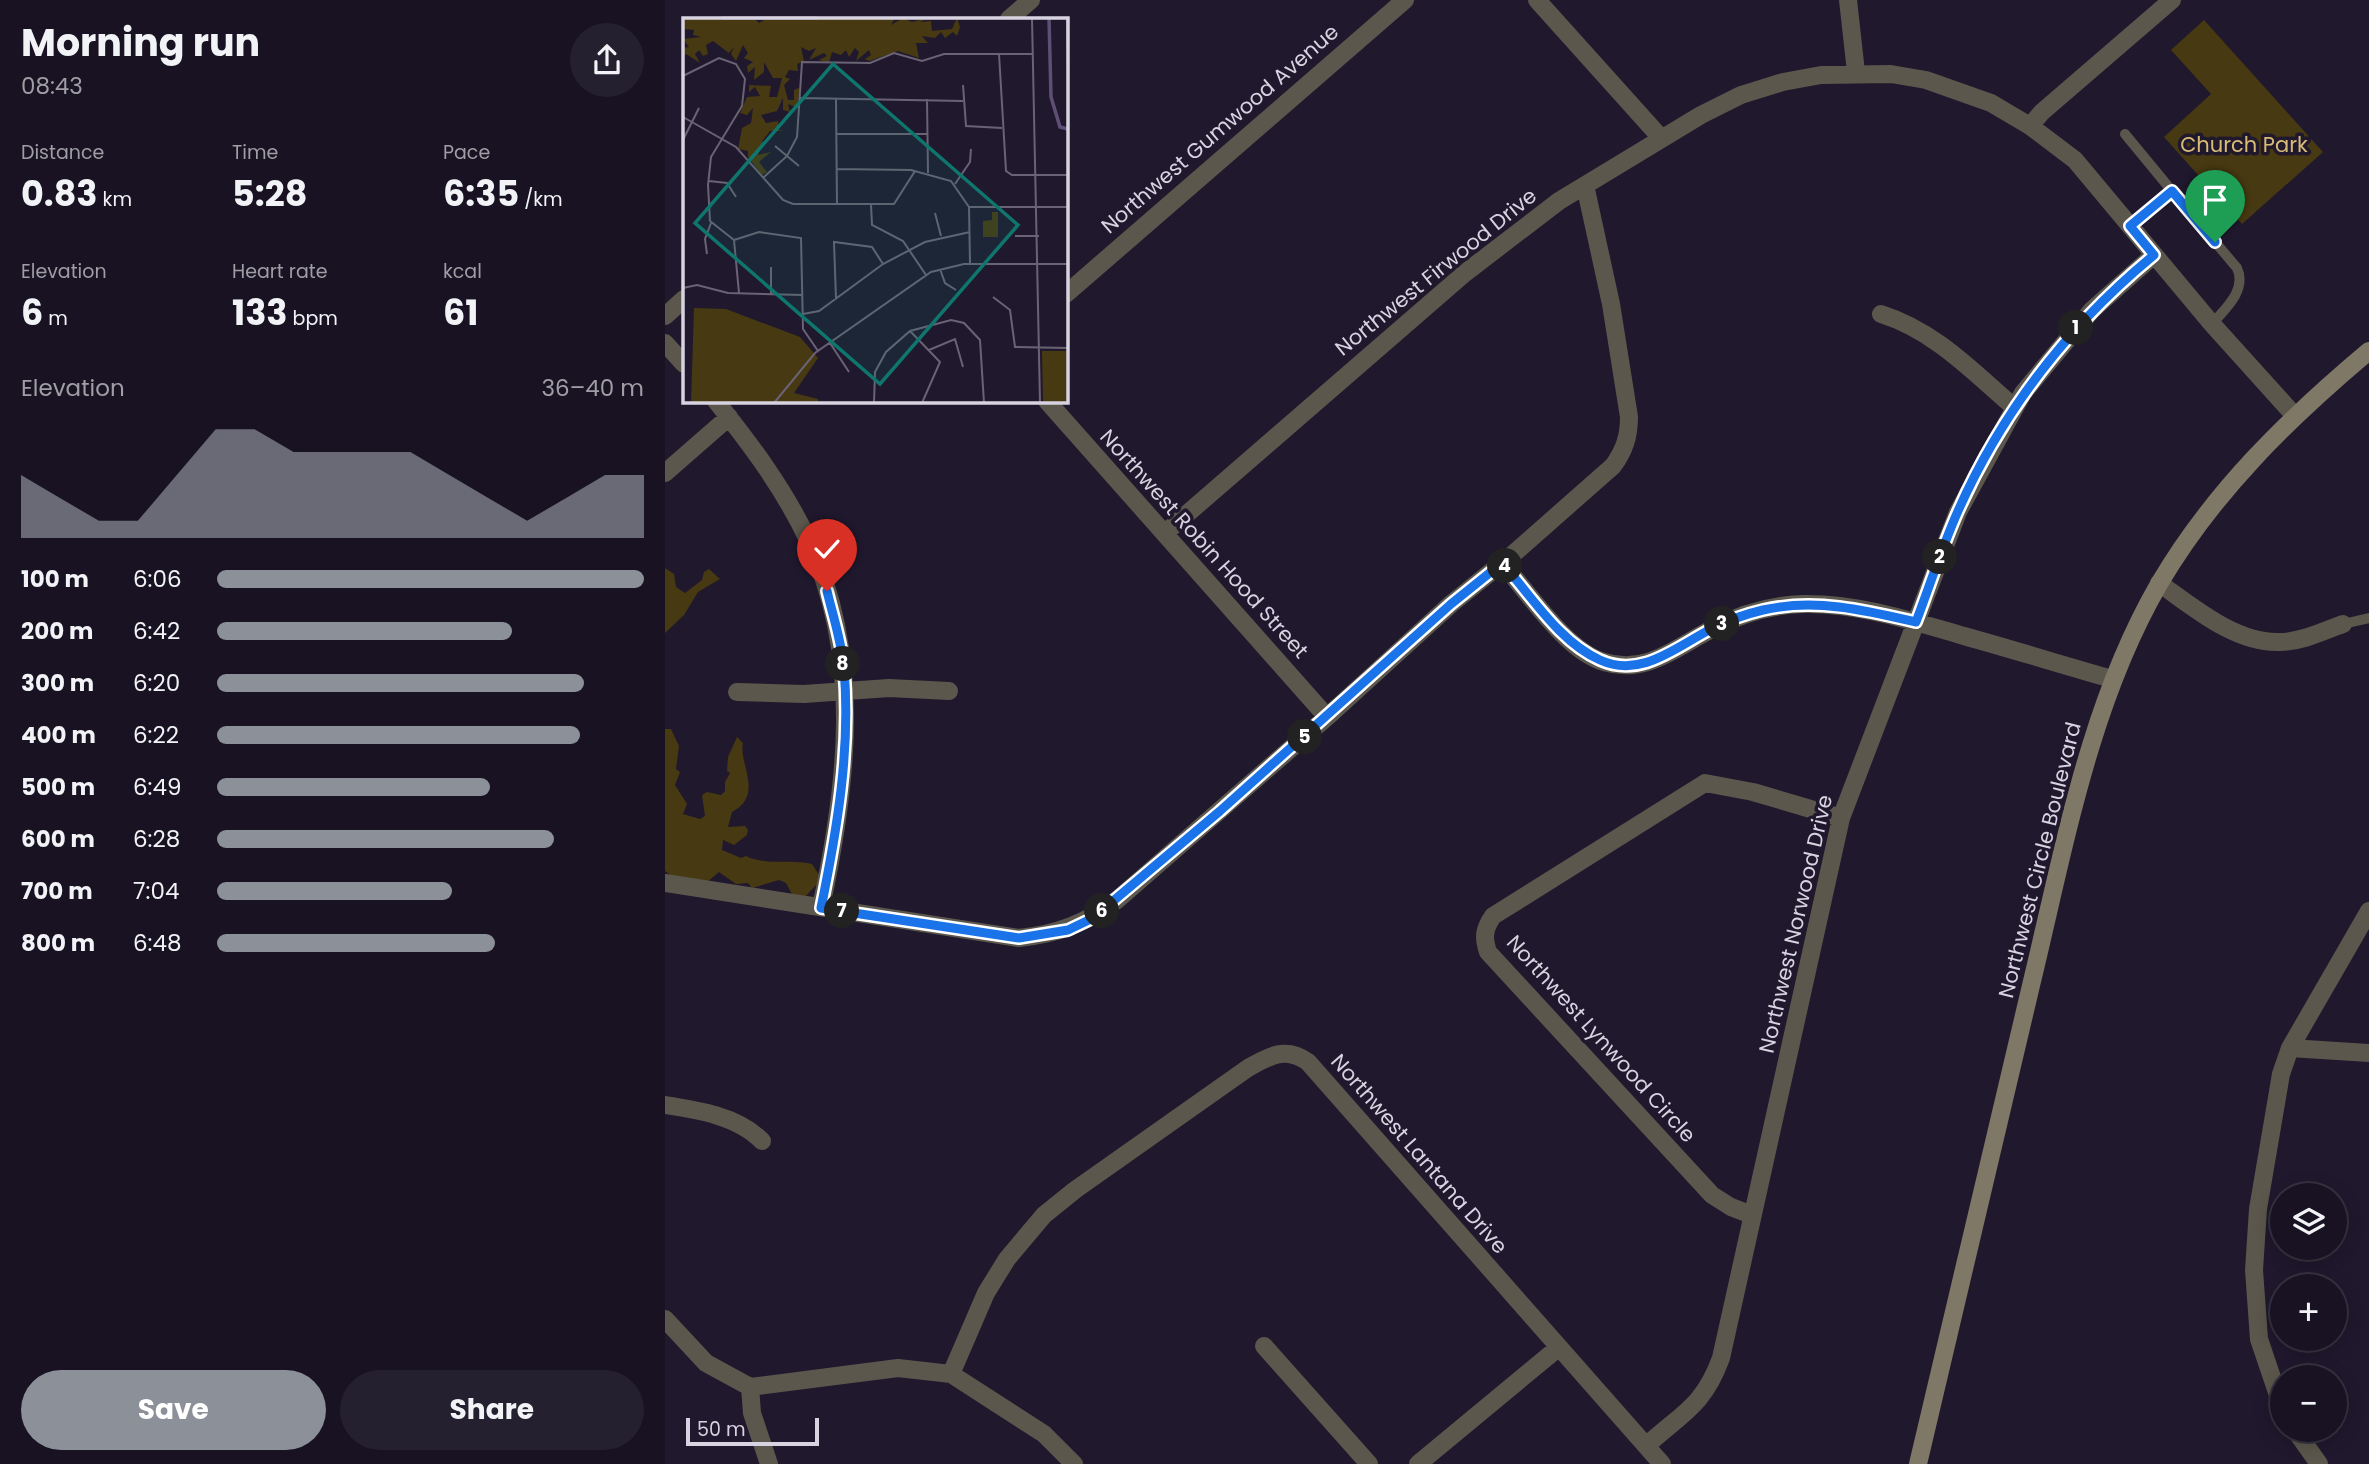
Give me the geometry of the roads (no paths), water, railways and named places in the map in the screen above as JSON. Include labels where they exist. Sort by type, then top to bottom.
[{"type":"main road","name":"Northwest Circle Boulevard","points":[[1918,1464],[2060,864],[2112,679],[2126,645],[2159,583],[2221,494],[2295,416],[2369,351]]},
{"type":"street","points":[[1010,18],[1031,0]]},
{"type":"street","name":"Northwest Gumwood Avenue","points":[[1067,292],[1405,0]]},
{"type":"street","points":[[1537,0],[1661,138]]},
{"type":"street","points":[[1849,0],[1856,72]]},
{"type":"street","points":[[2030,126],[2042,112],[2172,0]]},
{"type":"street","name":"Northwest Firwood Drive","points":[[1165,533],[1492,251],[1585,185],[1661,138],[1741,95],[1783,82],[1856,72],[1926,80],[1966,92],[2030,126],[2075,160],[2212,324],[2295,416]]},
{"type":"street","points":[[665,883],[990,936],[1019,938],[1068,930],[1117,900],[1327,717],[1451,604],[1613,466],[1626,443],[1629,417],[1622,361],[1585,185]]},
{"type":"street","name":"Northwest Norwood Drive","points":[[1646,1446],[1699,1402],[1710,1387],[1721,1359],[1841,818],[1958,512],[2014,407],[2092,310],[2154,255]]},
{"type":"street","points":[[665,316],[683,300]]},
{"type":"street","points":[[1881,314],[1920,330],[1937,341],[2014,407]]},
{"type":"street","points":[[665,343],[683,363]]},
{"type":"street","points":[[717,402],[770,471],[810,544],[837,629],[845,691],[844,758],[821,908]]},
{"type":"street","name":"Northwest Robin Hood Street","points":[[1048,402],[1327,717]]},
{"type":"street","points":[[665,473],[729,417]]},
{"type":"street","points":[[1502,563],[1573,643],[1602,662],[1623,666],[1645,664],[1665,657],[1713,628],[1765,609],[1801,604],[1838,605],[1916,622],[2112,679]]},
{"type":"street","points":[[2159,583],[2221,623],[2248,636],[2282,642],[2343,624]]},
{"type":"street","points":[[737,692],[804,694],[890,688],[949,691]]},
{"type":"street","name":"Northwest Lynwood Circle","points":[[1752,1214],[1731,1207],[1712,1195],[1553,1024],[1488,951],[1484,939],[1486,927],[1493,916],[1705,783],[1753,792],[1841,818]]},
{"type":"street","points":[[2270,1372],[2259,1339],[2254,1270],[2258,1209],[2281,1074],[2290,1048],[2369,911]]},
{"type":"street","points":[[2290,1048],[2369,1053]]},
{"type":"street","name":"Northwest Lantana Drive","points":[[951,1374],[985,1293],[1007,1259],[1044,1215],[1075,1190],[1248,1068],[1277,1053],[1291,1053],[1308,1062],[1662,1464]]},
{"type":"street","points":[[665,1105],[718,1116],[745,1127],[762,1141]]},
{"type":"street","points":[[665,1319],[706,1363],[750,1387],[898,1368],[951,1374],[1044,1434],[1074,1464]]},
{"type":"street","points":[[1264,1346],[1369,1464]]},
{"type":"street","points":[[1418,1464],[1558,1348]]},
{"type":"street","points":[[750,1387],[753,1419],[769,1464]]},
{"type":"street","points":[[2303,1442],[2319,1464]]},
{"type":"lane","points":[[2125,134],[2241,276],[2239,289],[2212,324]]},
{"type":"lane","points":[[2130,226],[2172,191]]},
{"type":"lane","points":[[2343,624],[2369,618]]},
{"type":"park label","name":"Church Park","points":[[2244,145]]}]
